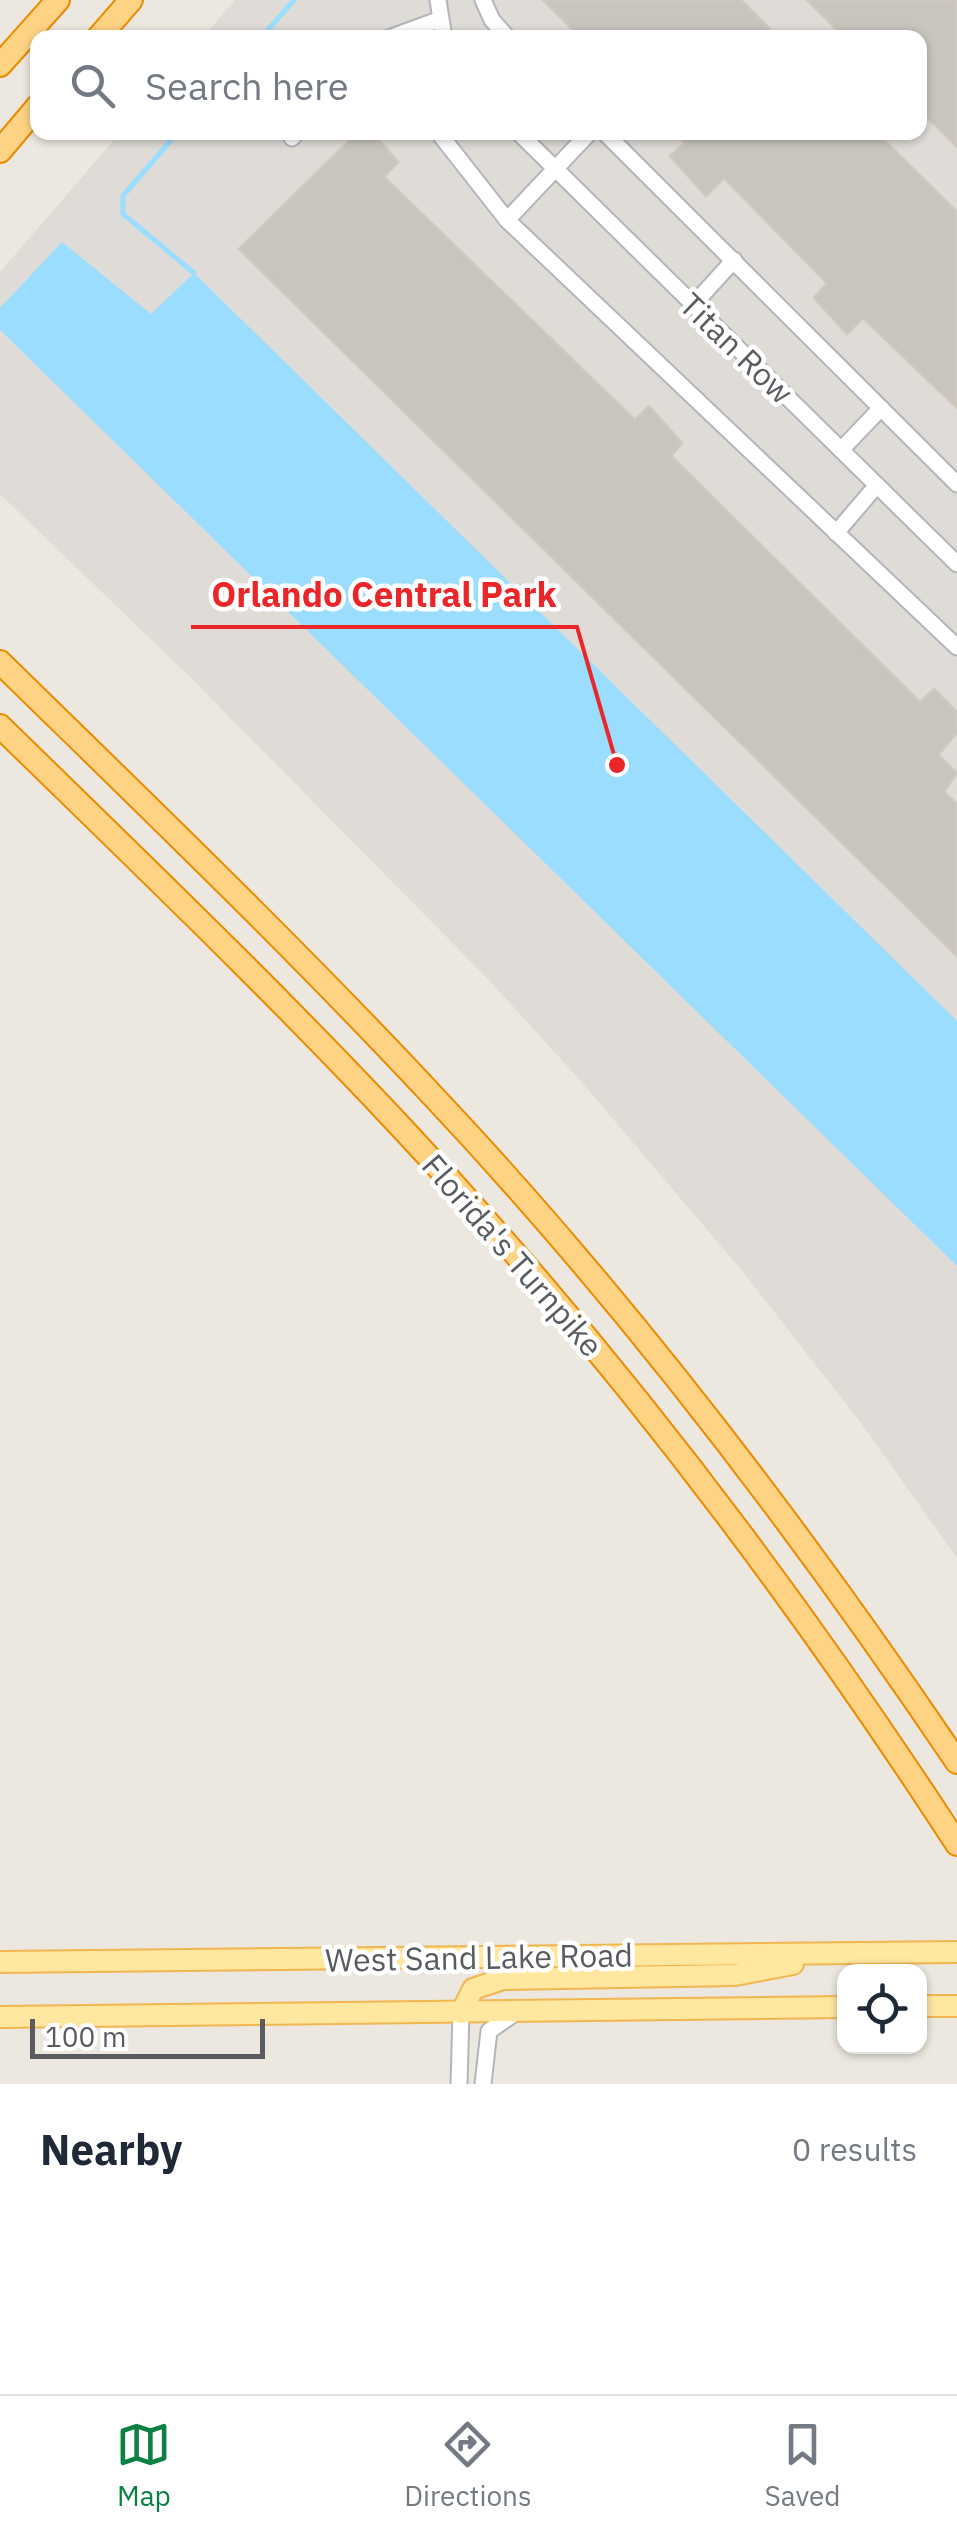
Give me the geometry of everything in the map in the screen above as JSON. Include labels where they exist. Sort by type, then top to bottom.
[{"type":"highway","points":[[31,30],[58,0]]},
{"type":"highway","points":[[105,30],[131,0]]},
{"type":"highway","points":[[0,65],[30,31]]},
{"type":"highway","points":[[0,151],[30,115]]},
{"type":"highway","name":"Florida's Turnpike","points":[[0,662],[344,1003],[596,1280],[821,1566],[957,1762]]},
{"type":"highway","name":"Florida's Turnpike","points":[[0,726],[324,1046],[562,1308],[784,1592],[957,1844]]},
{"type":"main road","name":"West Sand Lake Road","points":[[0,1962],[957,1952]]},
{"type":"main road","points":[[461,2012],[474,1989],[503,1978],[734,1975],[844,1954]]},
{"type":"main road","points":[[927,2006],[957,2006]]},
{"type":"main road","name":"West Sand Lake Road","points":[[0,2016],[837,2007]]},
{"type":"street","points":[[438,0],[441,30]]},
{"type":"street","points":[[483,0],[501,30]]},
{"type":"street","points":[[411,30],[438,20]]},
{"type":"street","points":[[444,140],[507,220],[957,647]]},
{"type":"street","name":"Titan Row","points":[[526,140],[957,564]]},
{"type":"street","points":[[507,220],[582,140]]},
{"type":"street","points":[[612,140],[957,484]]},
{"type":"street","points":[[693,304],[734,260]]},
{"type":"street","points":[[841,450],[881,408]]},
{"type":"street","points":[[836,532],[877,485]]},
{"type":"street","points":[[459,2084],[461,2012]]},
{"type":"street","points":[[483,2084],[488,2031],[516,2012]]},
{"type":"shaded area","points":[[235,0],[957,0],[957,1558],[861,1423],[743,1272],[579,1079],[487,978],[191,678],[0,494],[0,272],[114,140],[927,140],[927,30],[209,30]]},
{"type":"water","points":[[62,242],[151,314],[194,273],[957,1021],[957,1266],[0,330],[0,308]]},
{"type":"building","points":[[543,0],[741,0],[771,30],[573,30]]},
{"type":"building","points":[[807,0],[957,0],[957,147],[927,117],[927,30],[837,30]]},
{"type":"building","points":[[350,140],[379,140],[398,162],[384,177],[635,420],[649,406],[682,443],[671,456],[920,702],[934,689],[957,712],[957,733],[938,755],[957,773],[944,792],[957,804],[957,956],[239,249]]},
{"type":"building","points":[[682,140],[884,140],[957,212],[957,408],[863,318],[847,334],[814,298],[827,283],[724,178],[706,196],[670,156],[685,143]]},
{"type":"waterway","points":[[268,30],[294,0]]},
{"type":"waterway","points":[[171,140],[123,196],[123,214],[194,273]]},
{"type":"place","name":"Orlando Central Park","points":[[617,765]]}]
